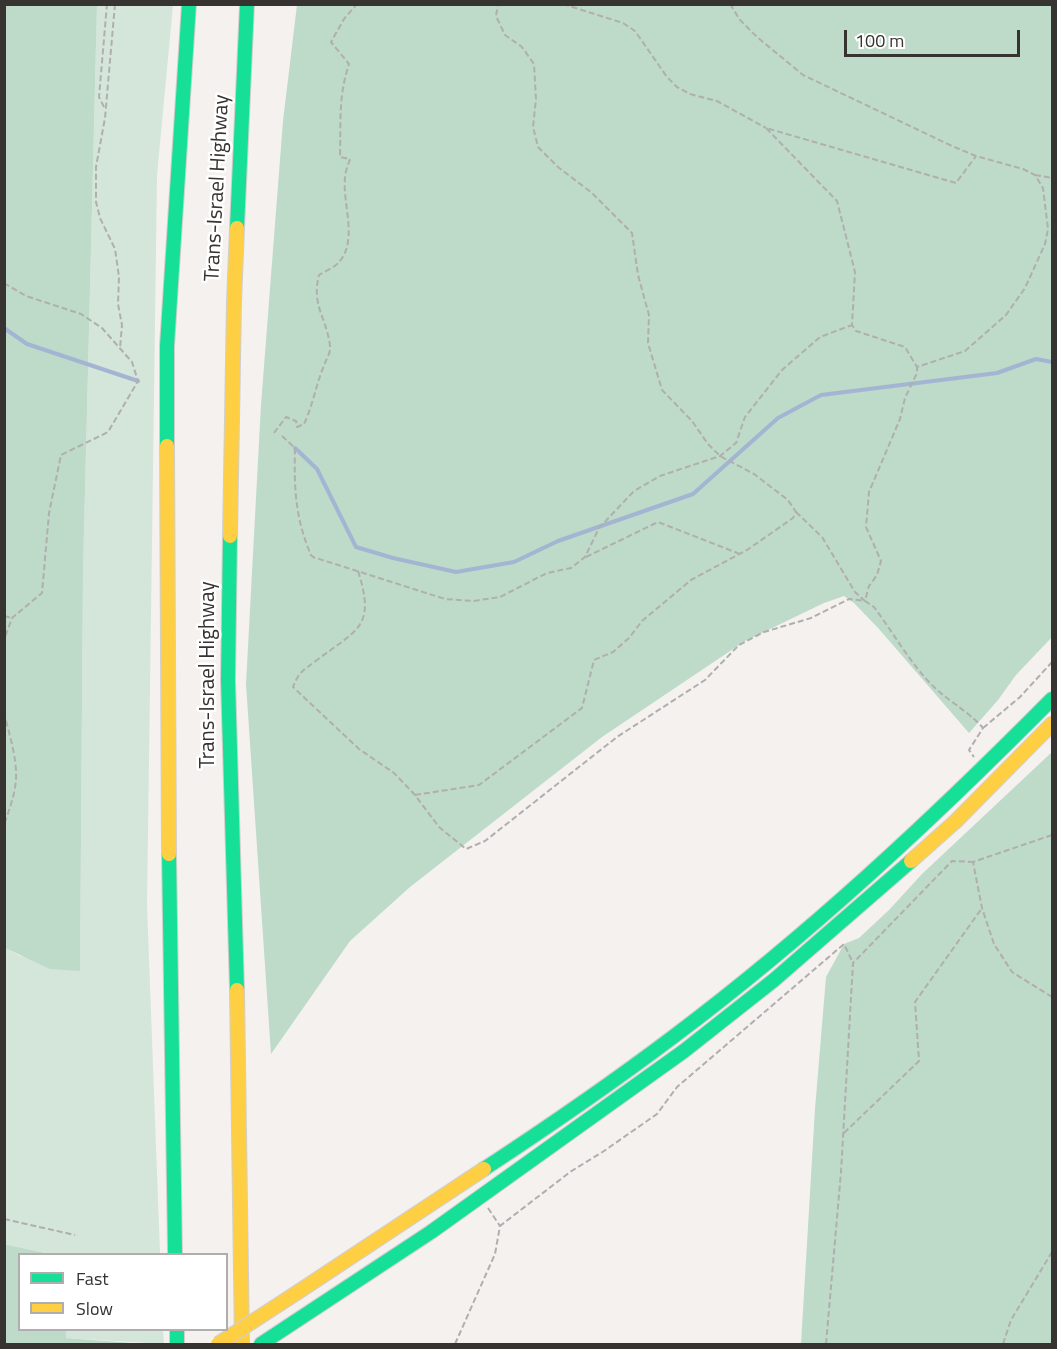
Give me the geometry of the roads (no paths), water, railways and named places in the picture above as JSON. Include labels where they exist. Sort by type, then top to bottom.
[{"type":"main road","name":"Trans-Israel Highway","points":[[175,1253],[169,906],[167,346],[189,4]]},
{"type":"main road","name":"Trans-Israel Highway","points":[[242,1344],[237,1008],[228,680],[234,303],[247,4]]},
{"type":"main road","points":[[218,1344],[592,1095],[674,1036],[763,966],[927,823],[1053,699]]},
{"type":"main road","points":[[261,1344],[481,1197],[684,1051],[850,916],[956,821],[1053,724]]},
{"type":"waterway","points":[[4,328],[27,344],[138,381]]},
{"type":"waterway","points":[[295,448],[317,469],[356,547],[456,572],[514,562],[558,541],[693,494],[778,418],[821,395],[997,373],[1036,359],[1052,362]]}]
